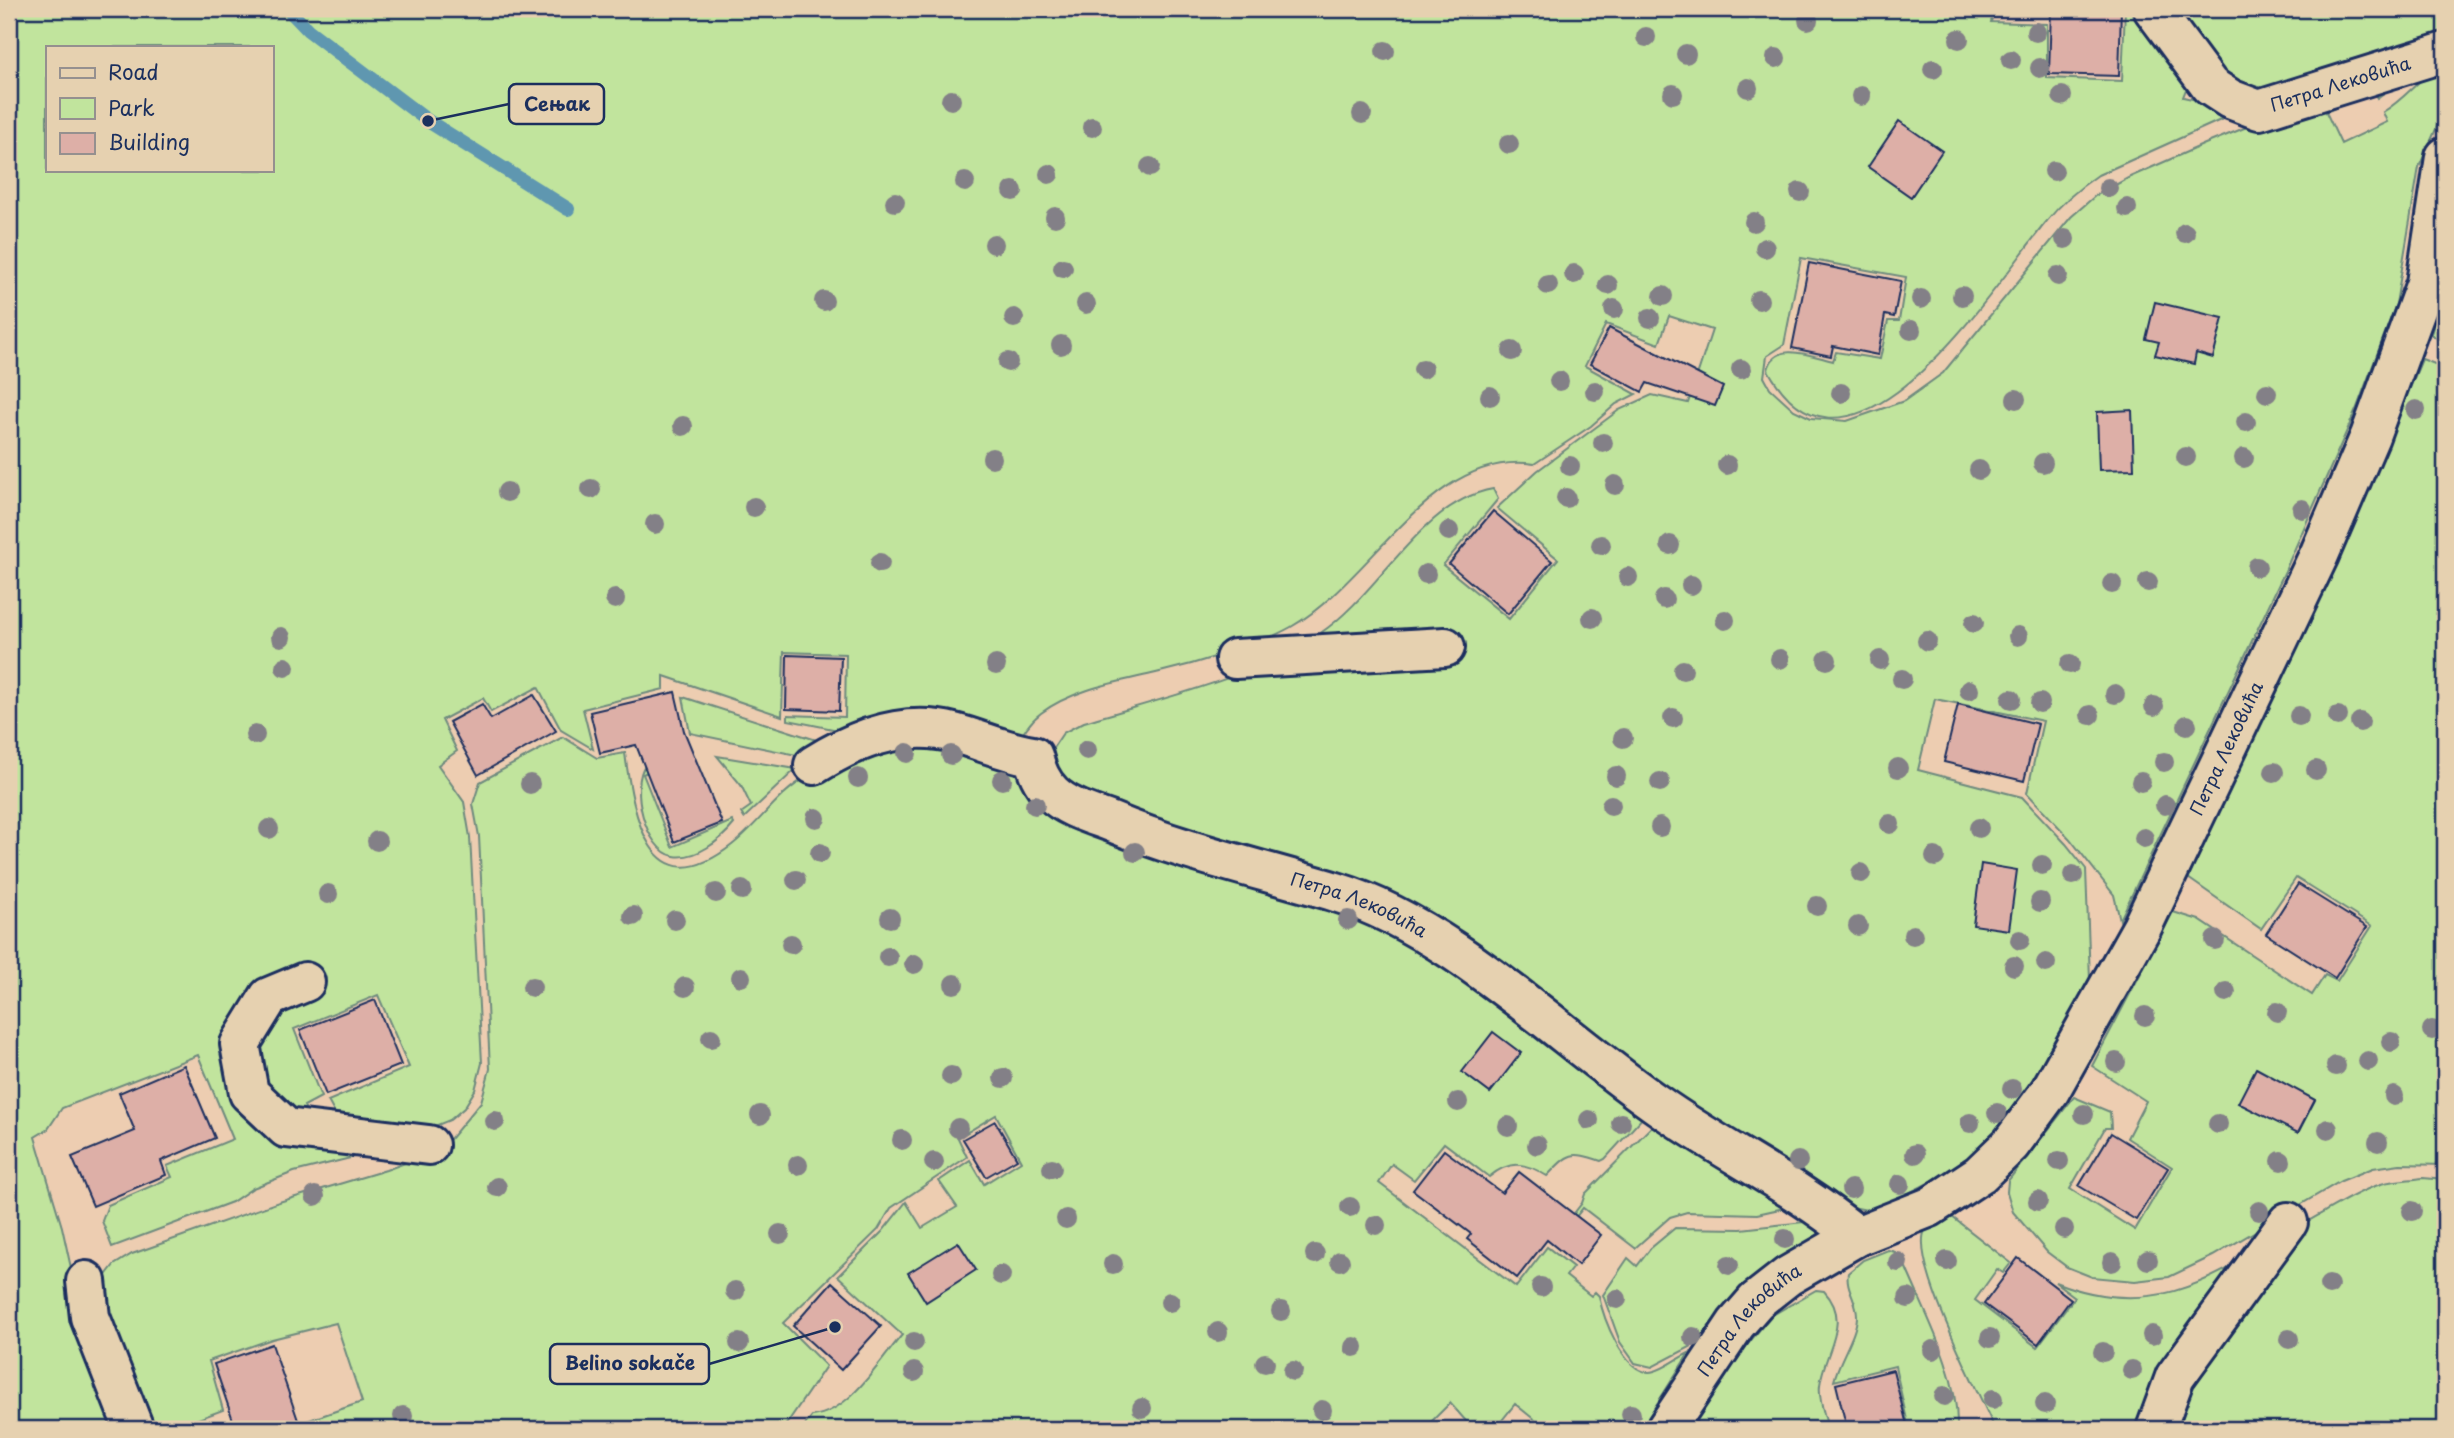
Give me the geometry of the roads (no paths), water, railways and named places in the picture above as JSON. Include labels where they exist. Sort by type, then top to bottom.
[{"type":"street","name":"Петра Лековића","points":[[2153,9],[2210,86],[2230,99],[2259,110],[2445,52]]},
{"type":"street","name":"Петра Лековића","points":[[1666,1429],[1736,1324],[1756,1301],[1788,1276],[1857,1237],[1930,1207],[1988,1167],[2011,1144],[2050,1091],[2142,927],[2319,555],[2370,436],[2426,283],[2445,157]]},
{"type":"street","points":[[1235,659],[1446,647]]},
{"type":"street","name":"Петра Лековића","points":[[814,765],[851,744],[908,730],[952,733],[1012,753],[1033,756],[1039,777],[1053,794],[1074,807],[1157,841],[1339,893],[1390,914],[1460,957],[1658,1106],[1825,1210],[1857,1237]]},
{"type":"street","points":[[305,982],[269,997],[240,1044],[249,1093],[286,1128],[429,1144]]},
{"type":"street","points":[[2156,1429],[2175,1377],[2288,1222]]},
{"type":"street","points":[[86,1281],[90,1317],[134,1429]]},
{"type":"waterway","points":[[288,9],[308,30],[428,121],[568,209]]},
{"type":"place","name":"Сењак","points":[[428,121]]},
{"type":"place","name":"Belino sokače","points":[[835,1327]]}]
